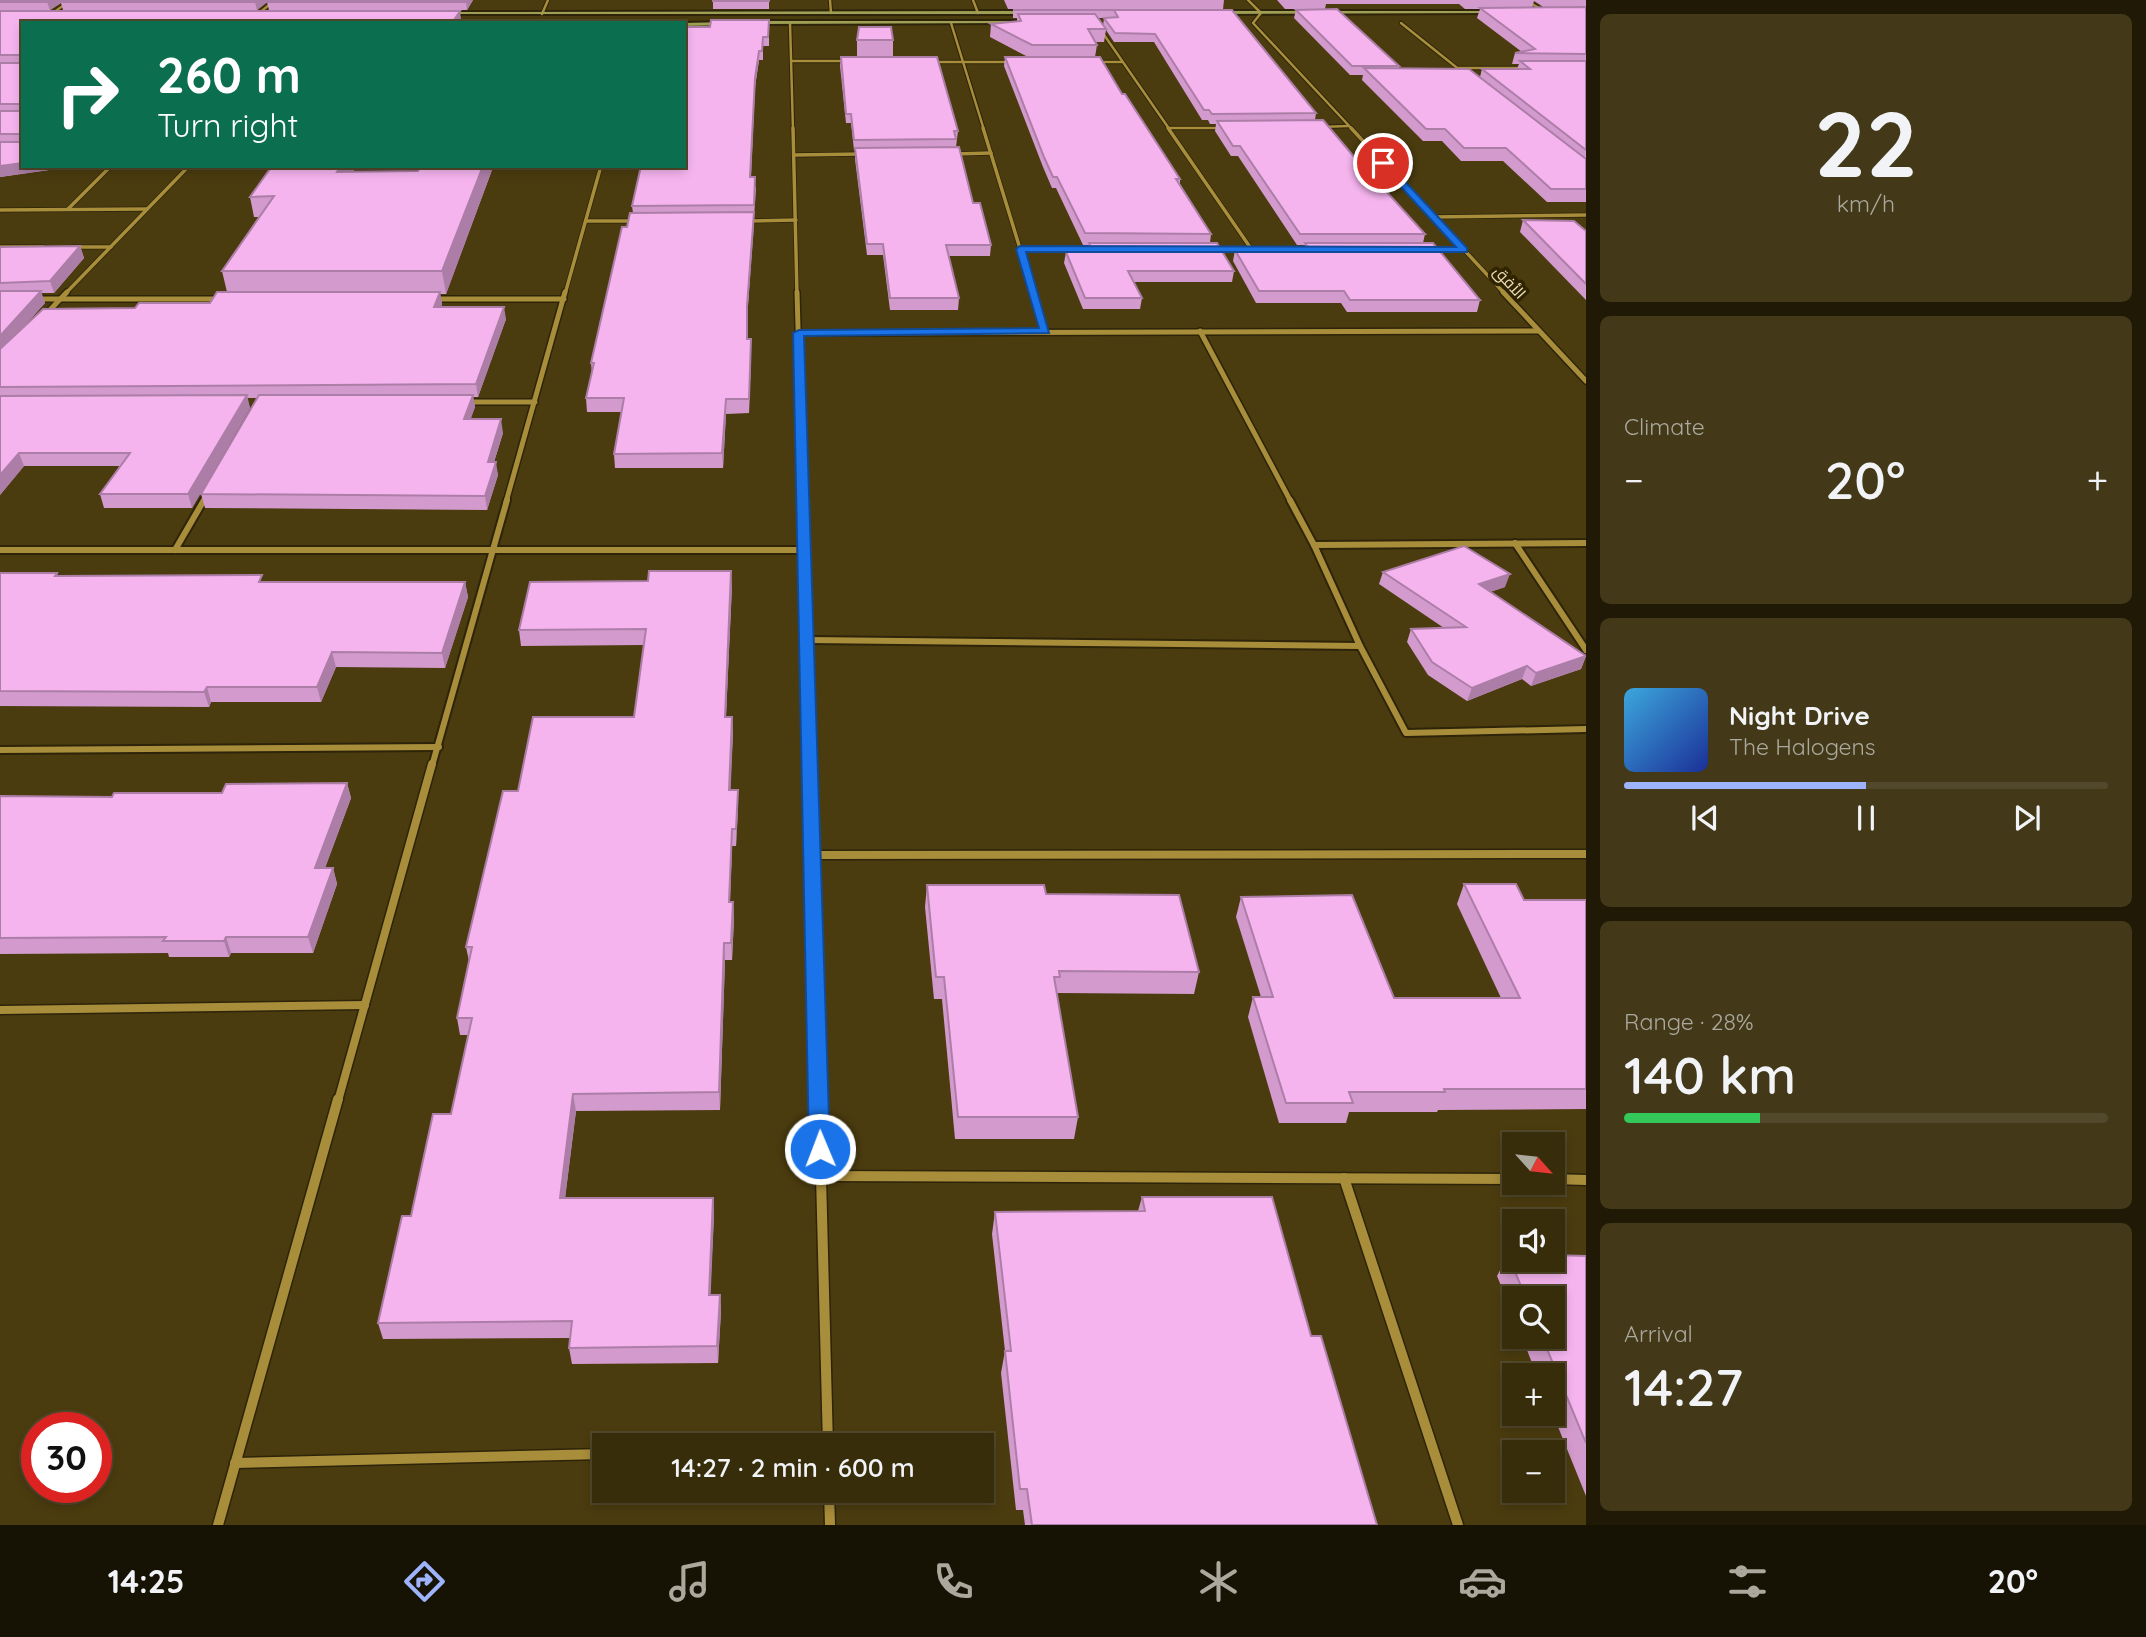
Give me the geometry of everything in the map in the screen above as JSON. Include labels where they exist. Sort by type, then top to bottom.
[{"type":"main road","points":[[434,14],[1044,13]]},
{"type":"main road","points":[[1211,13],[1507,13]]},
{"type":"main road","points":[[1533,13],[1560,13]]},
{"type":"main road","points":[[247,15],[272,14]]},
{"type":"main road","points":[[39,15],[63,15]]},
{"type":"main road","points":[[686,24],[1030,23]]},
{"type":"main road","points":[[1096,23],[1109,23]]},
{"type":"main road","points":[[1240,23],[1267,23]]},
{"type":"main road","points":[[1388,23],[1415,23]]},
{"type":"street","points":[[50,15],[71,0]]},
{"type":"street","points":[[258,14],[275,0]]},
{"type":"street","points":[[542,13],[548,0]]},
{"type":"street","points":[[830,0],[831,13]]},
{"type":"street","points":[[973,0],[978,13]]},
{"type":"street","points":[[1248,0],[1261,13],[1254,23]]},
{"type":"street","points":[[1525,0],[1546,13]]},
{"type":"street","points":[[790,23],[828,1433]]},
{"type":"street","points":[[951,23],[1045,331]]},
{"type":"street","points":[[1096,23],[1252,250]]},
{"type":"street","name":"الأفق","points":[[1254,23],[1586,381]]},
{"type":"street","points":[[1401,23],[1468,76]]},
{"type":"street","points":[[792,61],[858,61]]},
{"type":"street","points":[[923,62],[1016,62]]},
{"type":"street","points":[[1096,62],[1122,62]]},
{"type":"street","points":[[1458,68],[1535,68]]},
{"type":"street","points":[[1307,127],[1349,126]]},
{"type":"street","points":[[1168,128],[1224,128]]},
{"type":"street","points":[[952,153],[991,153]]},
{"type":"street","points":[[794,155],[873,154]]},
{"type":"street","points":[[67,209],[109,168]]},
{"type":"street","points":[[43,317],[187,168]]},
{"type":"street","points":[[218,1525],[600,168]]},
{"type":"street","points":[[0,210],[147,209]]},
{"type":"street","points":[[1433,217],[1586,215]]},
{"type":"street","points":[[740,220],[796,220]]},
{"type":"street","points":[[586,221],[642,221]]},
{"type":"street","points":[[0,247],[55,247]]},
{"type":"street","points":[[69,247],[111,247]]},
{"type":"street","points":[[1020,249],[1102,249]]},
{"type":"street","points":[[1211,250],[1318,250]]},
{"type":"street","points":[[1424,250],[1464,250]]},
{"type":"street","points":[[24,299],[229,299]]},
{"type":"street","points":[[424,299],[564,299]]},
{"type":"street","points":[[1200,331],[1314,545],[1360,646],[1406,733],[1586,729]]},
{"type":"street","points":[[799,333],[1538,331]]},
{"type":"street","points":[[453,402],[535,402]]},
{"type":"street","points":[[175,550],[214,482]]},
{"type":"street","points":[[1515,543],[1586,650]]},
{"type":"street","points":[[1314,545],[1586,544]]},
{"type":"street","points":[[0,550],[804,550]]},
{"type":"street","points":[[807,640],[1360,646]]},
{"type":"street","points":[[0,750],[439,747]]},
{"type":"street","points":[[813,855],[1586,854]]},
{"type":"street","points":[[0,1010],[365,1005]]},
{"type":"street","points":[[821,1176],[1502,1179]]},
{"type":"street","points":[[1345,1178],[1458,1525]]},
{"type":"street","points":[[1565,1180],[1586,1180]]},
{"type":"street","points":[[235,1463],[592,1454]]},
{"type":"street","points":[[830,1503],[830,1525]]},
{"type":"building","points":[[0,0],[51,0],[0,2]]},
{"type":"building","points":[[64,0],[257,0],[61,2]]},
{"type":"building","points":[[270,0],[467,0],[267,2]]},
{"type":"building","points":[[769,0],[769,1],[713,1]]},
{"type":"building","points":[[1586,7],[1586,54],[1515,53],[1535,49],[1480,8]]},
{"type":"building","points":[[1337,9],[1399,66],[1352,66],[1296,10]]},
{"type":"building","points":[[1114,10],[1232,10],[1316,113],[1212,114],[1209,110],[1204,110],[1155,34],[1115,33],[1104,18],[1118,17]]},
{"type":"building","points":[[0,11],[460,11],[453,21],[21,21],[21,55],[0,55]]},
{"type":"building","points":[[1018,14],[1095,14],[1106,29],[1088,29],[1097,45],[1032,45],[991,24],[1021,21]]},
{"type":"building","points":[[711,20],[769,20],[768,37],[763,37],[755,78],[750,177],[755,177],[754,205],[632,206],[641,168],[686,168],[686,27],[710,27]]},
{"type":"building","points":[[859,27],[891,27],[893,40],[857,40]]},
{"type":"building","points":[[841,57],[937,57],[958,131],[954,131],[956,139],[854,140],[851,114],[846,114]]},
{"type":"building","points":[[1005,57],[1100,57],[1180,179],[1176,179],[1211,234],[1085,233],[1057,177],[1053,177]]},
{"type":"building","points":[[1520,61],[1586,61],[1586,150],[1482,69],[1530,69]]},
{"type":"building","points":[[0,63],[20,63],[21,104],[0,104]]},
{"type":"building","points":[[1364,68],[1469,69],[1586,159],[1586,189],[1551,189],[1506,148],[1464,148],[1445,129],[1426,129]]},
{"type":"building","points":[[0,111],[20,111],[21,134],[0,134]]},
{"type":"building","points":[[1323,120],[1382,190],[1385,190],[1425,234],[1300,234],[1240,146],[1233,146],[1217,121]]},
{"type":"building","points":[[0,142],[21,142],[21,163],[0,166]]},
{"type":"building","points":[[959,147],[973,203],[980,203],[991,245],[946,245],[959,298],[890,298],[883,244],[867,244],[855,148]]},
{"type":"building","points":[[271,168],[340,168],[337,172],[482,168],[442,271],[222,271],[274,196],[250,197]]},
{"type":"building","points":[[754,212],[747,306],[747,339],[751,339],[749,399],[726,399],[722,453],[614,454],[624,398],[586,398],[594,363],[591,363],[622,227],[627,227],[630,213]]},
{"type":"building","points":[[1523,220],[1574,221],[1586,231],[1586,284]]},
{"type":"building","points":[[1089,243],[1217,243],[1234,271],[1128,271],[1142,298],[1085,298],[1066,252],[1093,252]]},
{"type":"building","points":[[1305,243],[1433,243],[1480,300],[1350,300],[1344,291],[1259,291],[1235,250],[1310,250]]},
{"type":"building","points":[[80,246],[50,281],[0,283],[0,247]]},
{"type":"building","points":[[0,291],[41,291],[0,336]]},
{"type":"building","points":[[217,292],[440,292],[434,307],[504,307],[476,384],[0,387],[0,349],[43,309],[135,308],[139,303],[210,303]]},
{"type":"building","points":[[247,395],[188,494],[100,494],[130,453],[19,453],[0,475],[0,396]]},
{"type":"building","points":[[259,395],[473,395],[464,419],[501,419],[488,462],[496,462],[485,496],[201,494]]},
{"type":"building","points":[[1464,546],[1510,574],[1479,584],[1586,656],[1536,673],[1527,666],[1472,688],[1432,662],[1411,629],[1466,627],[1383,572]]},
{"type":"building","points":[[649,571],[731,571],[725,717],[732,717],[729,790],[738,790],[736,829],[732,829],[729,902],[733,902],[731,943],[724,943],[719,1092],[573,1094],[560,1198],[713,1198],[709,1295],[720,1295],[717,1346],[569,1348],[572,1321],[378,1323],[402,1216],[411,1216],[433,1114],[451,1114],[472,1018],[457,1018],[472,947],[466,947],[503,791],[518,791],[533,717],[634,717],[646,629],[519,630],[530,582],[648,581]]},
{"type":"building","points":[[0,573],[57,573],[55,576],[262,575],[259,582],[465,582],[442,653],[332,652],[317,687],[207,687],[204,692],[0,691]]},
{"type":"building","points":[[347,783],[315,868],[333,868],[308,937],[226,937],[224,941],[163,941],[166,937],[0,938],[0,796],[112,797],[114,793],[222,793],[226,784]]},
{"type":"building","points":[[1464,884],[1516,884],[1524,900],[1586,900],[1586,1089],[1349,1092],[1353,1103],[1286,1103],[1253,997],[1273,997],[1241,897],[1352,895],[1394,998],[1520,998]]},
{"type":"building","points":[[927,885],[1044,885],[1046,894],[1179,895],[1199,972],[1059,971],[1060,977],[1054,977],[1078,1117],[958,1117],[944,977],[936,977]]},
{"type":"building","points":[[1142,1197],[1272,1197],[1311,1336],[1321,1336],[1377,1525],[1032,1525],[1027,1489],[1020,1489],[1005,1351],[1011,1351],[995,1212],[1145,1211]]},
{"type":"building","points":[[1565,1255],[1586,1256],[1586,1443],[1565,1392],[1565,1363],[1553,1363],[1547,1349],[1565,1349],[1565,1286],[1521,1286],[1515,1272],[1565,1272]]},
{"type":"route","points":[[820,1149],[799,333],[1045,331],[1020,249],[1464,250],[1383,163]]}]
